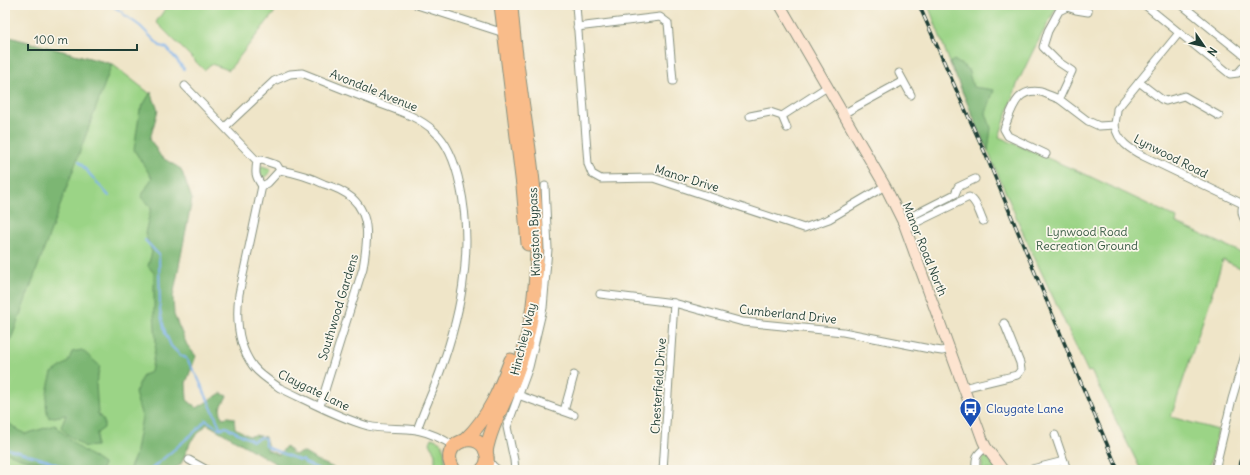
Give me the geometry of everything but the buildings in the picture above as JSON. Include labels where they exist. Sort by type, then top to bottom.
[{"type":"highway","name":"Kingston Bypass","points":[[454,446],[466,439],[477,428],[501,387],[515,352],[527,291],[529,258],[527,222],[501,5]]},
{"type":"highway","name":"Kingston Bypass","points":[[482,470],[486,463],[491,432],[511,387],[526,339],[534,296],[537,252],[533,183],[511,5]]},
{"type":"highway","points":[[466,439],[474,440],[483,446],[487,455]]},
{"type":"highway","points":[[452,468],[450,458],[454,446]]},
{"type":"street","points":[[417,5],[434,8],[504,33]]},
{"type":"street","name":"Manor Drive","points":[[576,5],[588,164],[592,174],[601,179],[653,178],[804,228],[829,219],[884,186]]},
{"type":"street","name":"Manor Road North","points":[[780,5],[884,186],[904,224],[963,388],[986,447],[1003,470]]},
{"type":"street","points":[[1145,5],[1230,74],[1238,73],[1245,65]]},
{"type":"street","points":[[1182,5],[1245,56]]},
{"type":"street","points":[[1080,74],[1072,71],[1057,61],[1043,47],[1048,31],[1059,11],[1067,7],[1088,12]]},
{"type":"street","points":[[578,28],[660,17],[668,24],[673,81]]},
{"type":"street","points":[[1046,154],[1008,136],[1004,129],[1018,98],[1027,92],[1041,92],[1059,99],[1088,121],[1099,126],[1115,125],[1118,110],[1179,33]]},
{"type":"street","points":[[1059,99],[1072,71]]},
{"type":"street","points":[[899,73],[911,95]]},
{"type":"street","name":"Avondale Avenue","points":[[225,127],[274,81],[290,74],[302,74],[424,122],[436,132],[445,144],[453,159],[464,204],[466,256],[462,295],[453,334],[417,430]]},
{"type":"street","points":[[843,114],[903,81]]},
{"type":"street","points":[[1139,82],[1161,99],[1166,101],[1184,96],[1219,116]]},
{"type":"street","points":[[185,86],[258,161],[266,161],[277,165],[280,170],[271,180],[262,186],[256,178],[255,171],[258,161]]},
{"type":"street","points":[[782,116],[827,88]]},
{"type":"street","points":[[750,116],[770,112],[782,116],[788,128]]},
{"type":"street","name":"Lynwood Road","points":[[1115,125],[1119,137],[1128,148],[1244,203]]},
{"type":"street","name":"Southwood Gardens","points":[[280,170],[298,173],[339,190],[352,198],[362,211],[366,224],[367,248],[364,268],[320,406]]},
{"type":"street","points":[[904,224],[956,194],[958,188],[975,179]]},
{"type":"street","name":"Claygate Lane","points":[[262,186],[239,294],[238,308],[238,324],[245,353],[254,367],[280,388],[356,422],[370,427],[417,430],[444,439],[454,446]]},
{"type":"street","name":"Hinchley Way","points":[[515,470],[507,426],[529,367],[544,308],[548,249],[545,186]]},
{"type":"street","points":[[904,224],[969,197],[975,202],[983,221]]},
{"type":"street","points":[[1244,203],[1242,215],[1245,220]]},
{"type":"street","name":"Cumberland Drive","points":[[600,294],[674,303],[743,322],[843,332],[942,351],[950,349]]},
{"type":"street","name":"Chesterfield Drive","points":[[663,470],[674,303]]},
{"type":"street","points":[[963,388],[1017,375],[1021,370],[1020,363],[1004,323]]},
{"type":"street","points":[[1216,470],[1232,399],[1245,354]]},
{"type":"street","points":[[564,412],[574,376]]},
{"type":"street","points":[[518,395],[574,415]]},
{"type":"street","points":[[1055,435],[1067,470]]},
{"type":"street","points":[[976,470],[977,454],[986,447]]},
{"type":"street","points":[[487,455],[498,470]]},
{"type":"street","points":[[189,460],[208,470]]},
{"type":"street","points":[[1028,470],[1064,461]]},
{"type":"green space","points":[[168,5],[276,5],[274,13],[229,70],[211,64],[204,70],[156,22]]},
{"type":"green space","name":"Lynwood Road Recreation Ground","points":[[928,5],[1058,5],[1018,82],[999,137],[1091,177],[1177,218],[1176,223],[1245,254],[1245,270],[1223,260],[1171,417],[1218,430],[1209,470],[1141,470],[1091,371],[1088,372],[1024,235],[950,63]]},
{"type":"green space","points":[[5,36],[112,64],[153,96],[137,136],[187,190],[158,312],[180,349],[132,470],[5,470]]},
{"type":"green space","points":[[5,36],[112,64],[5,356]]},
{"type":"green space","points":[[954,60],[968,69],[973,87],[994,90],[986,113],[991,128],[988,151],[950,63]]},
{"type":"green space","points":[[151,92],[158,110],[150,139],[161,157],[181,169],[192,199],[173,297],[174,315],[187,345],[196,356],[186,383],[187,400],[197,408],[221,393],[227,396],[220,409],[222,418],[234,418],[235,428],[249,436],[255,435],[265,437],[267,450],[279,455],[286,446],[294,455],[303,452],[336,470],[287,470],[207,424],[191,441],[181,464],[173,470],[167,466],[163,470],[129,470],[135,456],[142,417],[135,393],[143,375],[151,372],[156,343],[154,273],[148,266],[152,252],[145,233],[151,208],[141,197],[152,178],[134,150],[140,110]]},
{"type":"green space","points":[[262,166],[271,169],[268,175],[263,178],[260,173],[260,167]]},
{"type":"green space","points":[[82,350],[100,366],[96,383],[98,414],[104,421],[104,428],[97,433],[96,446],[85,447],[68,435],[61,427],[66,415],[49,418],[46,407],[52,373],[68,362],[72,352]]},
{"type":"green space","points":[[5,421],[25,434],[55,425],[77,446],[103,464],[102,470],[59,470],[42,463],[23,459],[5,452]]},
{"type":"green space","points":[[432,438],[441,442],[445,458],[444,469],[438,466],[435,468],[435,454],[430,443]]},
{"type":"green space","points":[[985,456],[988,457],[996,470],[982,470],[982,460]]},
{"type":"waterway","points":[[111,5],[140,26],[160,46],[167,48],[184,69]]},
{"type":"waterway","points":[[79,162],[109,196]]},
{"type":"waterway","points":[[145,240],[159,255],[160,311],[165,332],[171,346],[180,355],[186,358],[198,378],[221,429],[226,427],[253,441],[262,437],[265,439],[265,445],[269,448],[299,460],[303,460],[305,463],[321,470]]},
{"type":"waterway","points":[[150,470],[198,429],[206,420],[218,428],[221,427]]},
{"type":"waterway","points":[[5,448],[46,460],[70,470]]},
{"type":"railway","points":[[919,5],[985,153],[1118,470]]},
{"type":"railway","points":[[1239,470],[1245,447]]},
{"type":"place","name":"Claygate Lane","points":[[971,428]]}]
